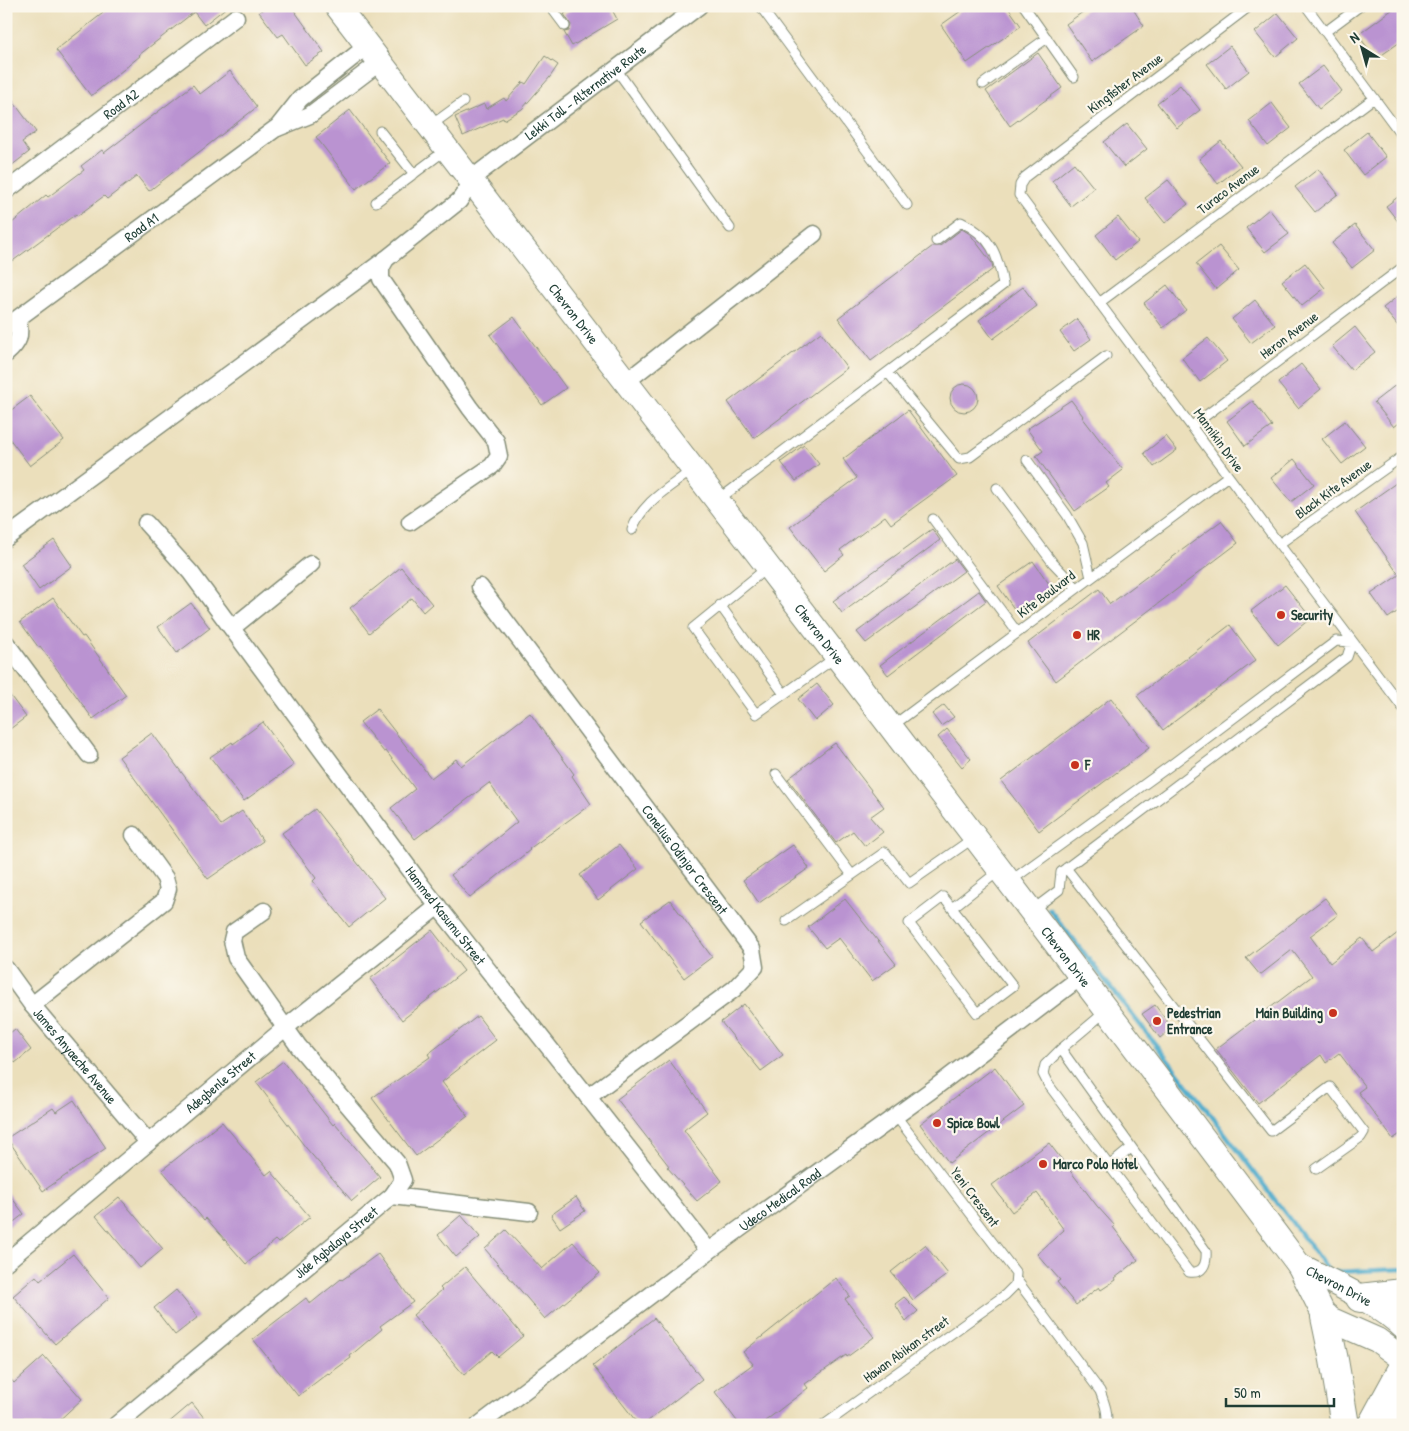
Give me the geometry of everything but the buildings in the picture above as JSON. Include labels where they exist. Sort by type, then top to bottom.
[{"type":"highway","points":[[1360,1298],[1403,1293]]},
{"type":"highway","points":[[1325,1317],[1344,1425]]},
{"type":"highway","points":[[1372,1425],[1403,1368]]},
{"type":"highway","points":[[1398,1425],[1403,1415]]},
{"type":"main road","name":"Chevron Drive","points":[[337,6],[627,381],[1031,912],[1082,976],[1298,1265],[1325,1317]]},
{"type":"main road","name":"Chevron Drive","points":[[1298,1265],[1360,1298],[1396,1320],[1403,1327]]},
{"type":"main road","points":[[1325,1317],[1377,1340],[1403,1359]]},
{"type":"street","name":"Lekki Toll - Alternative Route","points":[[471,179],[697,7]]},
{"type":"street","name":"Road A2","points":[[6,191],[236,17]]},
{"type":"street","name":"Road A1","points":[[12,323],[275,129],[310,115],[374,54]]},
{"type":"street","points":[[6,538],[386,259],[459,200],[468,188],[471,179]]},
{"type":"street","points":[[627,381],[814,234]]},
{"type":"street","points":[[386,259],[381,268],[381,279],[470,408],[496,441],[499,456],[492,466],[410,522]]},
{"type":"street","points":[[6,354],[14,347],[20,336],[12,323]]},
{"type":"street","name":"Hammed Kasumu Street","points":[[146,523],[191,573],[438,906],[709,1251]]},
{"type":"street","points":[[232,628],[311,564]]},
{"type":"street","name":"Conelius Odinjor Crescent","points":[[480,587],[752,949],[755,967],[734,989],[588,1097]]},
{"type":"street","points":[[6,642],[89,755]]},
{"type":"street","points":[[32,1005],[164,901],[168,889],[165,878],[134,835]]},
{"type":"street","name":"Adegbenle Street","points":[[6,1262],[285,1028],[438,906]]},
{"type":"street","points":[[264,910],[234,932],[232,948],[236,958],[285,1028]]},
{"type":"street","name":"James Anyaeche Avenue","points":[[6,969],[32,1005],[148,1142]]},
{"type":"street","name":"Udeco Medical Road","points":[[479,1425],[709,1251],[896,1116],[1082,976]]},
{"type":"street","name":"Jide Agbalaya Street","points":[[116,1425],[392,1196],[403,1180],[398,1163],[285,1028]]},
{"type":"street","points":[[392,1196],[529,1212]]},
{"type":"lane","points":[[550,6],[565,26]]},
{"type":"lane","points":[[760,6],[907,205]]},
{"type":"lane","points":[[1024,6],[1074,77]]},
{"type":"lane","name":"Kingfisher Avenue","points":[[1020,185],[1024,177],[1250,6]]},
{"type":"lane","points":[[1306,6],[1403,137]]},
{"type":"lane","points":[[1325,32],[1360,6]]},
{"type":"lane","points":[[983,84],[1046,38]]},
{"type":"lane","points":[[616,69],[730,228]]},
{"type":"lane","name":"Turaco Avenue","points":[[1099,303],[1374,98]]},
{"type":"lane","points":[[430,127],[464,102]]},
{"type":"lane","points":[[380,131],[414,174]]},
{"type":"lane","points":[[376,202],[448,149]]},
{"type":"lane","name":"Mannikin Drive","points":[[1020,185],[1019,195],[1023,202],[1403,708]]},
{"type":"lane","points":[[718,500],[1004,285],[1001,267],[990,242],[973,228],[960,222],[936,241]]},
{"type":"lane","name":"Heron Avenue","points":[[1192,426],[1403,267]]},
{"type":"lane","points":[[888,373],[959,459],[970,457],[1106,356]]},
{"type":"lane","name":"Black Kite Avenue","points":[[1279,544],[1403,456]]},
{"type":"lane","points":[[1027,460],[1067,515],[1082,543],[1091,578]]},
{"type":"lane","points":[[632,530],[637,517],[648,504],[694,469]]},
{"type":"lane","name":"Kite Boulvard","points":[[891,727],[1228,476]]},
{"type":"lane","points":[[997,488],[1053,563],[1076,588]]},
{"type":"lane","points":[[933,519],[1018,632]]},
{"type":"lane","points":[[769,567],[692,628],[756,714],[837,656]]},
{"type":"lane","points":[[720,605],[784,694]]},
{"type":"lane","points":[[952,908],[1005,876],[1171,765],[1336,641],[1352,642],[1347,657],[1061,872],[1059,890],[1031,912]]},
{"type":"lane","points":[[776,774],[852,876]]},
{"type":"lane","points":[[786,921],[885,852],[909,883],[975,837]]},
{"type":"lane","points":[[1066,868],[1271,1131],[1330,1087],[1364,1132],[1361,1137],[1316,1169]]},
{"type":"lane","points":[[943,898],[952,908],[1013,986],[977,1013],[909,923],[943,898]]},
{"type":"lane","points":[[1061,1049],[1206,1251],[1207,1261],[1203,1269],[1196,1273],[1189,1272],[1043,1074],[1044,1065],[1061,1049],[1107,1010]]},
{"type":"lane","name":"Yeni Crescent","points":[[896,1116],[1016,1273],[1016,1279],[1100,1391],[1105,1406],[1106,1425]]},
{"type":"lane","points":[[1110,1166],[1131,1148]]},
{"type":"lane","name":"Hawan Abikan street","points":[[824,1425],[1005,1295],[1015,1284],[1016,1279]]},
{"type":"waterway","points":[[1049,909],[1211,1115],[1328,1270]]},
{"type":"waterway","points":[[1335,1272],[1403,1269]]},
{"type":"place","name":"Security","points":[[1281,615]]},
{"type":"place","name":"HR","points":[[1077,635]]},
{"type":"place","name":"F","points":[[1075,765]]},
{"type":"place","name":"Main Building","points":[[1333,1013]]},
{"type":"place","name":"Pedestrian Entrance","points":[[1157,1021]]},
{"type":"place","name":"Spice Bowl","points":[[937,1123]]},
{"type":"place","name":"Marco Polo Hotel","points":[[1043,1164]]}]
